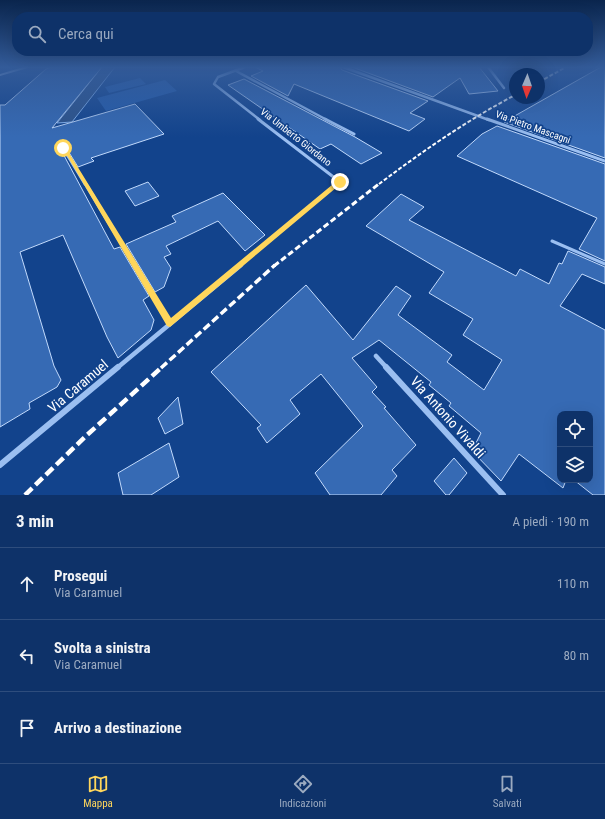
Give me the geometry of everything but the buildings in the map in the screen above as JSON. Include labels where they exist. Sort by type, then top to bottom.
[{"type":"street","name":"Via Umberto Giordano","points":[[222,90],[340,182]]},
{"type":"street","points":[[272,90],[354,134]]},
{"type":"street","name":"Via Pietro Mascagni","points":[[407,90],[605,161]]},
{"type":"street","points":[[63,148],[170,324]]},
{"type":"street","name":"Via Caramuel","points":[[0,465],[340,182]]},
{"type":"street","name":"Via Antonio Vivaldi","points":[[376,356],[503,495]]},
{"type":"lane","points":[[552,241],[605,264]]},
{"type":"shaded area","points":[[83,90],[97,90],[72,122],[57,123]]},
{"type":"shaded area","points":[[107,90],[121,90],[109,93]]},
{"type":"shaded area","points":[[127,90],[177,91],[106,111],[97,98]]},
{"type":"railway","points":[[379,184],[445,137],[479,115],[509,98]]},
{"type":"railway","points":[[274,266],[380,183]]},
{"type":"railway","points":[[161,368],[275,265]]},
{"type":"railway","points":[[25,495],[87,435],[162,367]]},
{"type":"route","points":[[63,148],[170,324],[340,182]]}]
